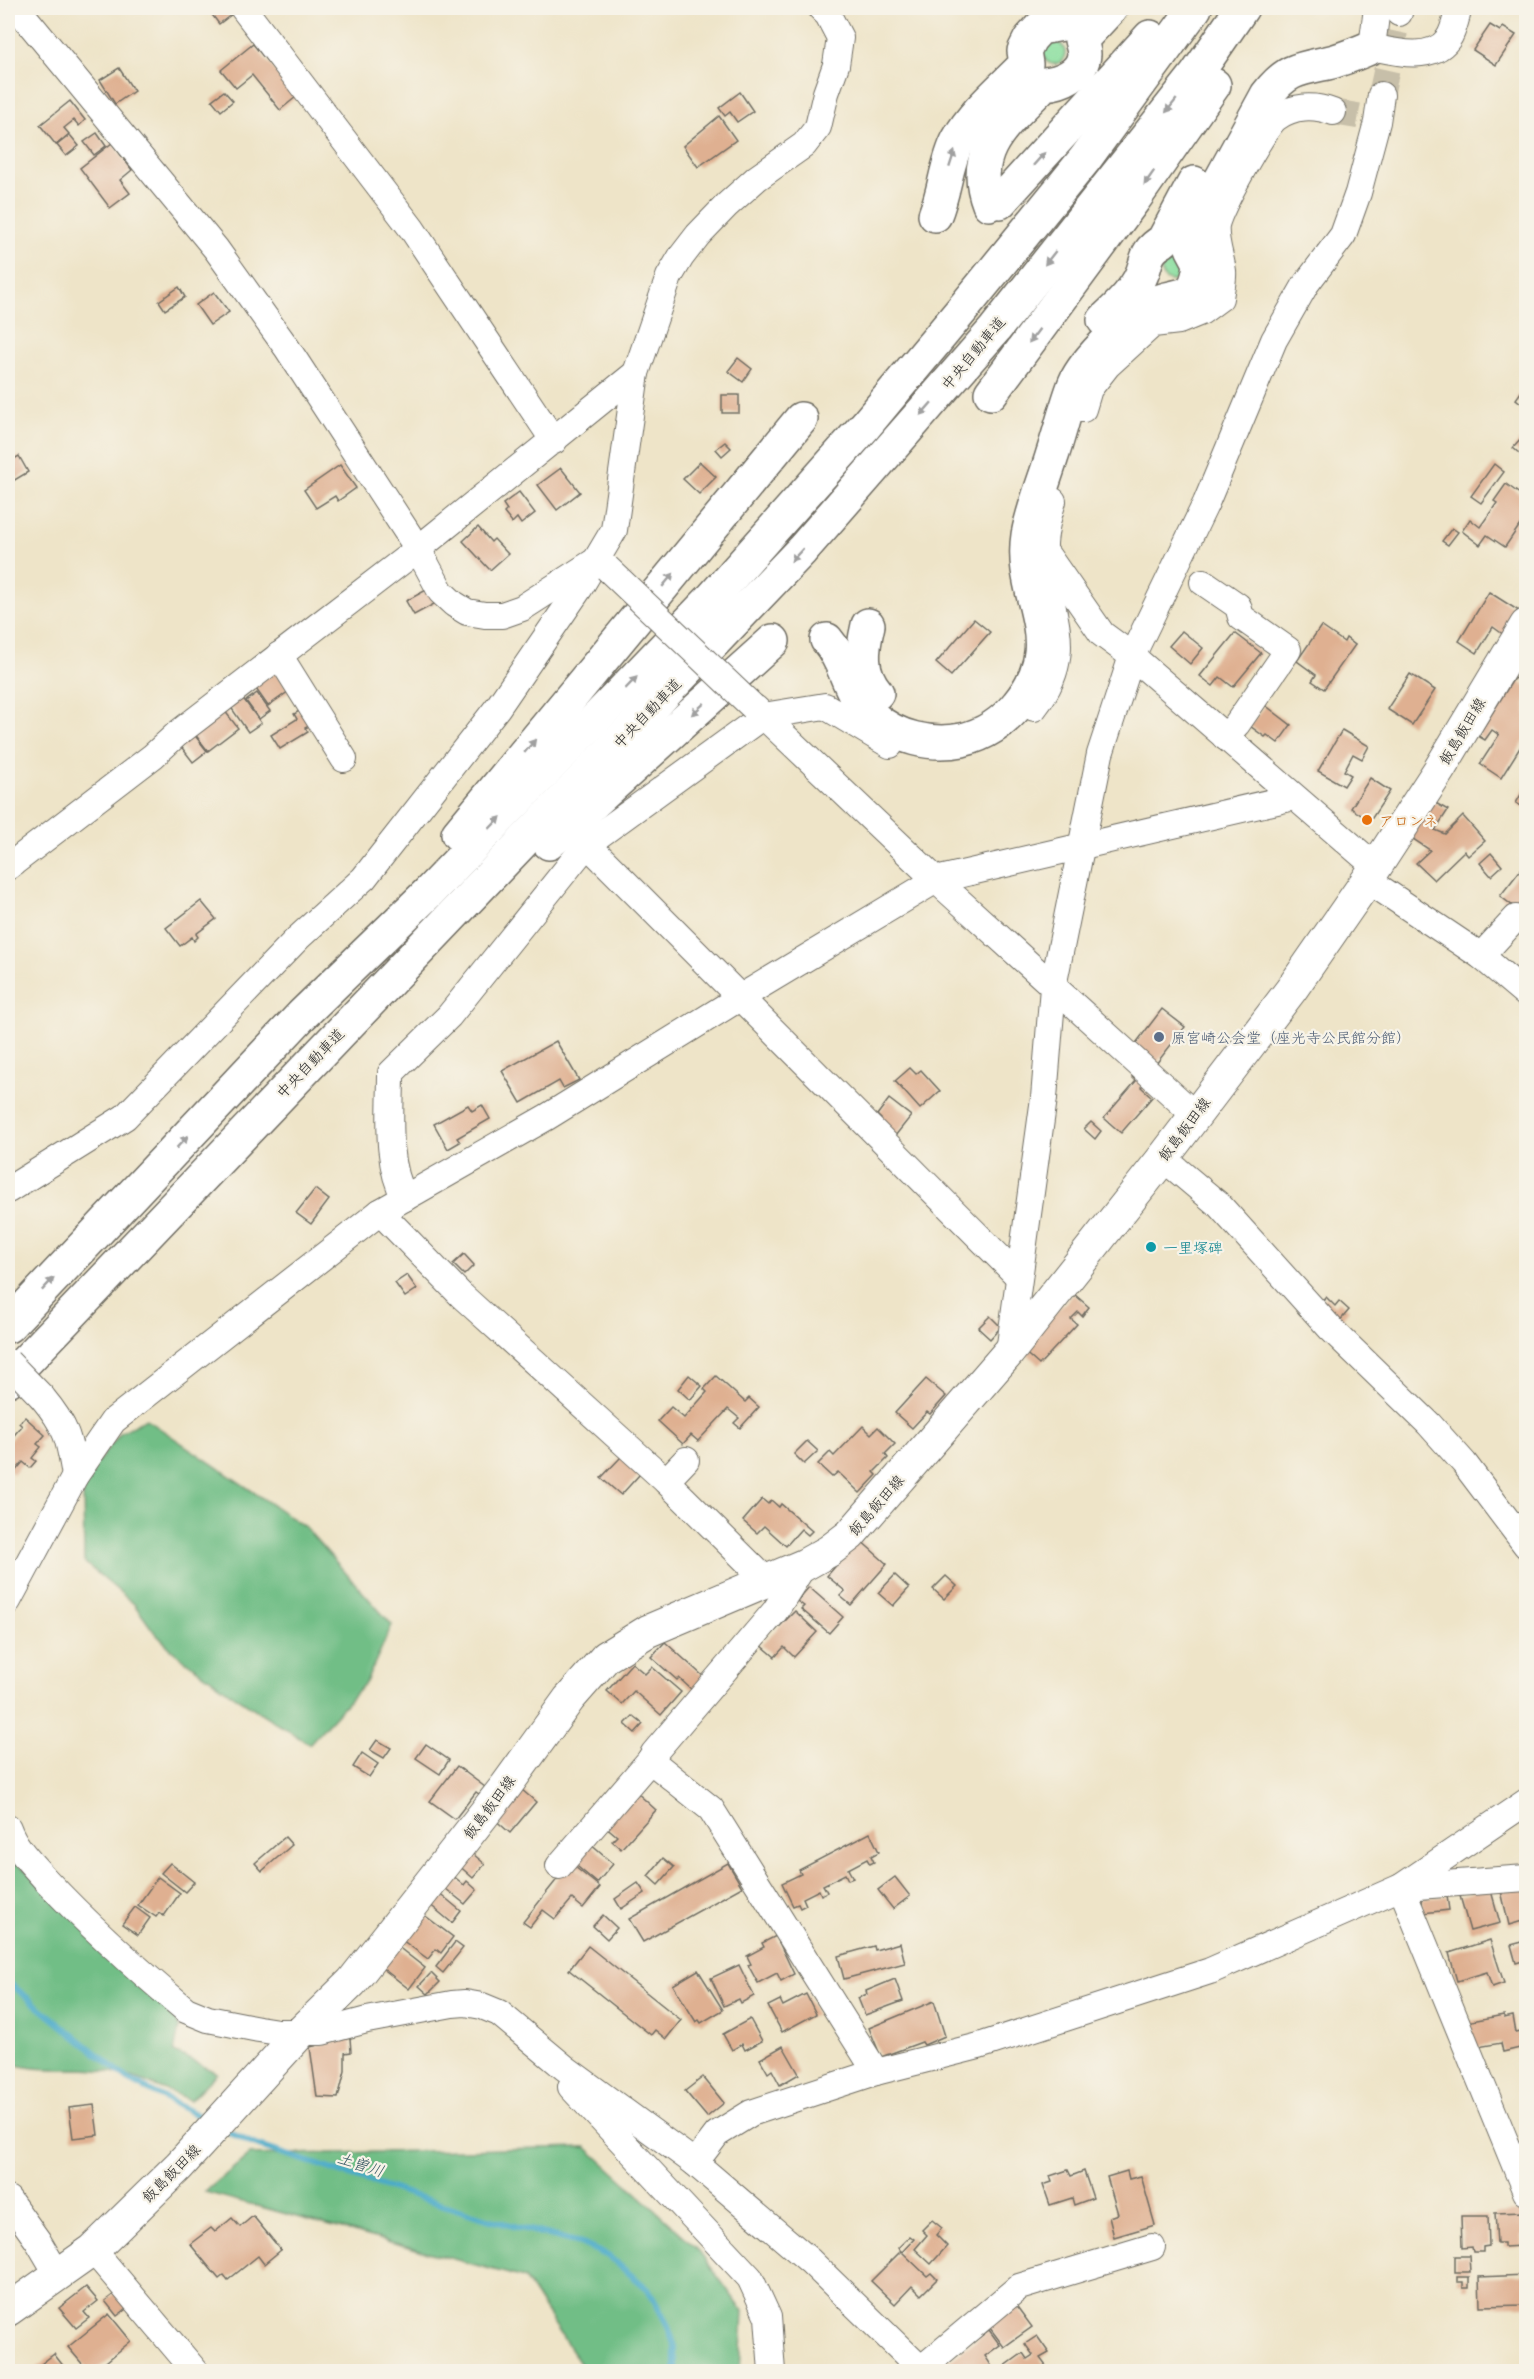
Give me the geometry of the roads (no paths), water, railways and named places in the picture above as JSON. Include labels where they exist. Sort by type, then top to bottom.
[{"type":"highway","points":[[1076,24],[1084,56],[1078,68],[1058,83],[1035,74],[1024,51],[1030,39],[1040,28],[1076,24],[1110,8]]},
{"type":"highway","points":[[1035,74],[992,139],[985,155],[984,191],[995,203],[1176,8]]},
{"type":"highway","points":[[302,1015],[428,893],[524,794],[713,597],[789,512],[937,340],[1078,169],[1195,8]]},
{"type":"highway","name":"中央自動車道","points":[[8,1380],[802,550],[995,328],[1196,75],[1242,8]]},
{"type":"highway","points":[[991,393],[1142,189],[1224,70],[1263,8]]},
{"type":"highway","points":[[868,625],[862,649],[865,675],[881,699],[891,708],[906,716],[936,724],[967,719],[994,705],[1005,692],[1020,664],[1024,634],[1009,561],[1012,529],[1056,386],[1071,353],[1123,303],[1144,271],[1146,256],[1150,250],[1177,244],[1194,229],[1276,82],[1292,70],[1328,63],[1372,47]]},
{"type":"highway","points":[[935,215],[943,196],[949,166],[958,140],[976,115],[1035,74]]},
{"type":"highway","points":[[827,639],[836,650],[853,693],[862,706],[884,726],[899,734],[927,741],[956,741],[987,730],[1015,709],[1034,681],[1041,650],[1040,619],[1027,566],[1028,534],[1075,383],[1093,356],[1145,309],[1169,296],[1180,296],[1189,292],[1196,283],[1200,263],[1177,244]]},
{"type":"highway","points":[[8,1326],[302,1015],[421,878],[801,419]]},
{"type":"highway","points":[[356,1015],[773,641]]},
{"type":"main road","name":"飯島飯田線","points":[[8,2310],[93,2250],[179,2166],[302,2031],[352,1982],[506,1786],[569,1699],[606,1657],[648,1631],[804,1565],[829,1551],[850,1535],[1009,1352],[1163,1158],[1291,990],[1439,770],[1527,625]]},
{"type":"street","points":[[17,8],[216,249],[287,348],[418,549],[441,592],[453,604],[467,612],[502,615],[522,608],[602,564]]},
{"type":"street","points":[[8,1190],[126,1117],[298,938],[364,878],[498,707],[602,564],[614,530],[636,373],[669,277],[698,235],[727,205],[757,178],[804,145],[818,127],[836,65],[840,38],[828,15],[821,8]]},
{"type":"street","points":[[1392,9],[1372,47],[1403,53],[1421,53],[1436,49],[1448,39],[1459,8]]},
{"type":"street","points":[[246,12],[412,229],[554,441]]},
{"type":"street","points":[[1009,1352],[1044,1098],[1053,987],[1100,754],[1132,656],[1206,503],[1274,340],[1306,284],[1343,236],[1358,193],[1370,120],[1381,95]]},
{"type":"street","points":[[405,1198],[397,1184],[392,1144],[391,1073],[449,1016],[587,844],[758,711],[825,706],[888,745],[920,756],[970,754],[991,746],[1011,734],[1025,719],[1040,701],[1056,668],[1059,632],[1048,584],[1044,550],[1046,522],[1089,389],[1107,366],[1153,324],[1179,321],[1201,312],[1220,298],[1224,273],[1216,226],[1225,201],[1275,118],[1294,109],[1318,106],[1333,112]]},
{"type":"street","points":[[1144,271],[1153,288],[1169,296]]},
{"type":"street","points":[[8,867],[418,549],[636,373]]},
{"type":"street","points":[[1044,550],[1102,634],[1132,656],[1294,797],[1371,874],[1381,889],[1481,956],[1527,994]]},
{"type":"street","points":[[602,564],[936,880],[1195,1115]]},
{"type":"street","points":[[1203,582],[1238,606],[1241,617],[1288,650],[1237,724],[1225,737]]},
{"type":"street","points":[[279,655],[344,759]]},
{"type":"street","points":[[8,1601],[75,1476],[113,1421],[380,1212],[547,1117],[936,880],[1294,797]]},
{"type":"street","points":[[587,844],[1018,1276]]},
{"type":"street","points":[[1481,956],[1516,918]]},
{"type":"street","points":[[1163,1158],[1219,1205],[1331,1329],[1429,1424],[1464,1463],[1527,1545]]},
{"type":"street","points":[[380,1212],[460,1295],[666,1481],[768,1582]]},
{"type":"street","points":[[8,1362],[60,1418],[69,1442],[75,1476]]},
{"type":"street","points":[[666,1481],[686,1460]]},
{"type":"street","points":[[559,1866],[775,1611],[804,1565]]},
{"type":"street","points":[[650,1760],[711,1809],[876,2072]]},
{"type":"street","points":[[695,2163],[717,2134],[751,2113],[876,2072],[979,2046],[1210,1971],[1401,1887],[1527,1802]]},
{"type":"street","points":[[8,1828],[23,1855],[76,1912],[186,2010],[208,2019],[278,2032],[322,2032],[428,2008],[465,2003],[482,2006],[499,2013],[565,2068],[695,2163],[810,2261],[922,2370],[1019,2287],[1152,2247]]},
{"type":"street","points":[[1401,1887],[1527,1878]]},
{"type":"street","points":[[1401,1887],[1527,2192]]},
{"type":"street","points":[[509,2021],[750,2278],[768,2317],[772,2372]]},
{"type":"street","points":[[8,2199],[38,2241],[58,2275]]},
{"type":"street","points":[[93,2250],[196,2372]]},
{"type":"waterway","name":"土曽川","points":[[8,1982],[128,2079],[208,2121]]},
{"type":"waterway","name":"土曽川","points":[[225,2130],[253,2144],[487,2219],[580,2243],[608,2256],[648,2289],[667,2324],[675,2347],[675,2372]]},
{"type":"tunnel","points":[[1381,95],[1399,13]]},
{"type":"tunnel","points":[[1333,112],[1363,117]]},
{"type":"place","name":"アロンネ","points":[[1367,820]]},
{"type":"place","name":"原宮崎公会堂（座光寺公民館分館）","points":[[1159,1037]]},
{"type":"place","name":"一里塚碑","points":[[1151,1247]]}]
